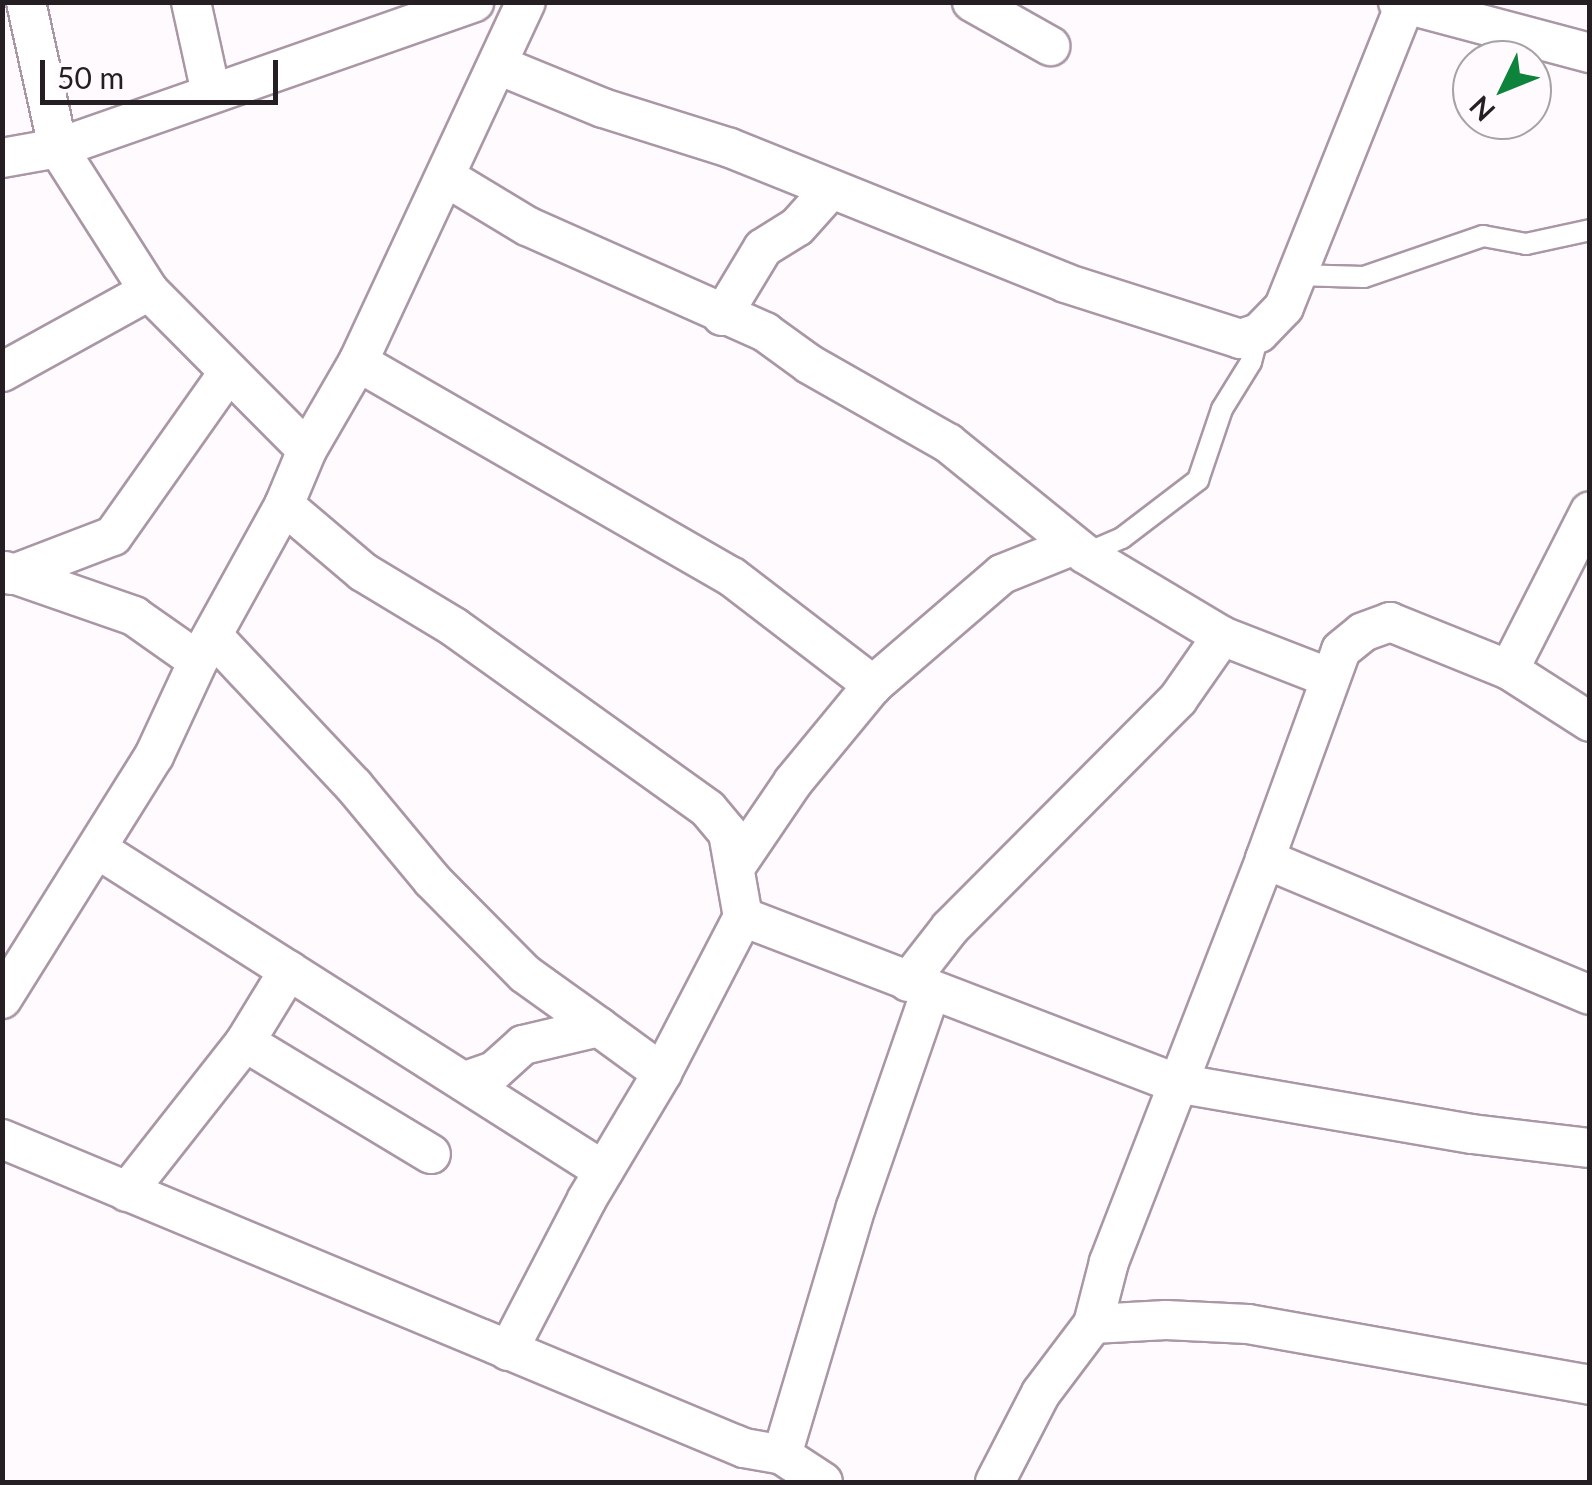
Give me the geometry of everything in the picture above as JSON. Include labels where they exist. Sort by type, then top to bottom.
[{"type":"street","points":[[26,2],[58,148],[149,291],[307,450]]},
{"type":"street","points":[[191,2],[211,93]]},
{"type":"street","points":[[2,999],[154,756],[206,649],[284,505],[307,450],[358,362],[526,2]]},
{"type":"street","points":[[972,2],[1050,46]]},
{"type":"street","points":[[2,158],[58,148],[468,4]]},
{"type":"street","points":[[498,65],[603,108],[730,148],[1065,283],[1240,340],[1259,332],[1284,307],[1403,4],[1590,53]]},
{"type":"street","points":[[446,177],[527,226],[765,332],[809,364],[948,443],[1079,550],[1222,636],[1330,678]]},
{"type":"street","points":[[722,316],[764,248],[797,227],[831,188]]},
{"type":"street","points":[[2,372],[149,291]]},
{"type":"street","points":[[358,362],[732,577],[873,685]]},
{"type":"street","points":[[7,572],[114,536],[228,373]]},
{"type":"street","points":[[284,505],[363,572],[454,627],[708,809],[728,832],[742,917],[662,1073],[604,1171],[508,1351]]},
{"type":"street","points":[[1509,670],[1590,512]]},
{"type":"street","points":[[736,866],[793,782],[873,685],[1002,574],[1079,550]]},
{"type":"street","points":[[7,572],[134,616],[206,649],[354,786],[432,880],[525,974],[662,1073]]},
{"type":"street","points":[[996,1482],[1041,1393],[1093,1324],[1109,1262],[1266,858],[1340,650],[1363,632],[1390,622],[1509,670],[1590,722]]},
{"type":"street","points":[[782,1455],[920,987],[950,928],[1178,700],[1222,636]]},
{"type":"street","points":[[98,850],[604,1171]]},
{"type":"street","points":[[1266,858],[1590,995]]},
{"type":"street","points":[[742,917],[1176,1083],[1472,1134],[1590,1148]]},
{"type":"street","points":[[127,1192],[244,1042],[289,970]]},
{"type":"street","points":[[465,1081],[494,1071],[524,1046],[599,1027]]},
{"type":"street","points":[[244,1042],[431,1154]]},
{"type":"street","points":[[2,1139],[744,1448],[782,1455],[824,1482]]},
{"type":"street","points":[[1093,1324],[1166,1320],[1248,1324],[1590,1385]]},
{"type":"lane","points":[[1296,275],[1364,277],[1482,236],[1526,244],[1590,230]]},
{"type":"lane","points":[[1079,550],[1122,538],[1198,480],[1222,409],[1251,362],[1259,332]]}]
